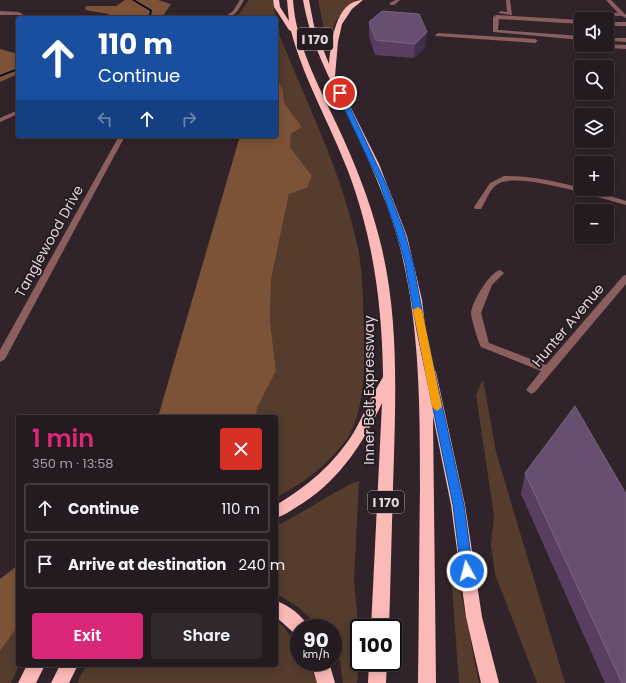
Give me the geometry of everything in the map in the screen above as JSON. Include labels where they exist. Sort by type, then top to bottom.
[{"type":"highway","points":[[276,0],[278,7],[296,39]]},
{"type":"highway","name":"Inner Belt Expressway","points":[[290,0],[290,11],[296,39],[350,166],[367,212],[375,238],[386,300],[389,376],[380,619]]},
{"type":"highway","name":"I 170","points":[[306,0],[308,15],[314,37],[393,208],[409,263],[421,331],[424,371],[427,468],[427,683]]},
{"type":"highway","points":[[332,76],[334,42],[337,26],[347,11],[360,0]]},
{"type":"highway","points":[[421,331],[458,505],[474,617],[490,683]]},
{"type":"highway","points":[[278,511],[303,496],[325,478],[343,458],[389,376]]},
{"type":"highway","points":[[278,609],[291,619]]},
{"type":"highway","points":[[26,683],[35,667]]},
{"type":"highway","points":[[60,683],[68,667]]},
{"type":"highway","points":[[323,671],[326,683]]},
{"type":"highway","points":[[377,683],[378,671]]},
{"type":"street","points":[[229,16],[235,12],[242,0]]},
{"type":"street","points":[[392,4],[398,0]]},
{"type":"street","points":[[508,0],[510,14],[496,13],[495,31],[574,37]]},
{"type":"street","points":[[608,0],[625,16]]},
{"type":"street","points":[[0,15],[19,14],[22,16]]},
{"type":"street","points":[[0,15],[14,21]]},
{"type":"street","points":[[614,15],[625,16]]},
{"type":"street","points":[[496,17],[574,22]]},
{"type":"street","points":[[614,24],[626,24]]},
{"type":"street","points":[[619,34],[624,40]]},
{"type":"street","points":[[438,35],[574,44]]},
{"type":"street","points":[[614,39],[624,40]]},
{"type":"street","points":[[614,46],[626,47]]},
{"type":"street","points":[[0,120],[16,113]]},
{"type":"street","name":"Tanglewood Drive","points":[[0,359],[121,138]]},
{"type":"street","points":[[478,207],[495,181],[503,178],[534,180],[626,203]]},
{"type":"street","points":[[500,273],[488,284],[476,313],[485,345],[548,370]]},
{"type":"street","name":"Hunter Avenue","points":[[531,390],[626,278]]},
{"type":"shaded area","points":[[125,0],[158,0],[171,4],[163,16],[108,16],[109,14],[85,10],[86,6],[116,6]]},
{"type":"shaded area","points":[[249,0],[272,0],[276,16],[236,16]]},
{"type":"shaded area","points":[[318,0],[355,0],[337,19],[331,33],[325,33]]},
{"type":"shaded area","points":[[278,24],[279,34],[335,169],[359,253],[363,292],[364,372],[358,411],[347,440],[317,471],[293,488],[278,496],[278,415],[256,415],[257,408],[276,371],[270,320],[271,280],[289,194],[307,188],[312,176],[290,147],[291,134],[302,127],[284,103],[283,90],[278,82]]},
{"type":"shaded area","points":[[0,49],[16,53],[16,75],[0,82]]},
{"type":"shaded area","points":[[278,82],[283,90],[284,103],[302,127],[291,134],[290,147],[312,176],[307,188],[289,194],[271,280],[270,320],[276,371],[257,408],[256,415],[159,415],[239,138],[278,138]]},
{"type":"shaded area","points":[[483,379],[496,452],[565,683],[537,683],[495,574],[491,545],[494,516],[476,395]]},
{"type":"shaded area","points":[[359,481],[354,580],[358,619],[350,619],[350,671],[358,671],[357,683],[343,683],[341,671],[342,619],[311,619],[298,607],[278,594],[278,525],[347,486]]},
{"type":"shaded area","points":[[16,567],[16,629],[0,651],[0,579]]},
{"type":"shaded area","points":[[452,587],[460,587],[479,683],[459,683]]},
{"type":"shaded area","points":[[278,623],[283,626],[290,635],[290,671],[312,671],[318,683],[78,683],[80,676],[86,667],[278,667]]},
{"type":"shaded area","points":[[16,629],[16,667],[18,667],[11,683],[0,683],[0,651]]},
{"type":"building","points":[[382,11],[419,14],[427,32],[415,44],[376,40],[369,22]]},
{"type":"building","points":[[575,406],[626,494],[626,683],[622,683],[525,473]]},
{"type":"waterway","points":[[133,0],[151,11],[150,15],[148,16]]},
{"type":"waterway","points":[[0,76],[16,70]]},
{"type":"slow traffic","points":[[418,310],[437,407]]},
{"type":"route","points":[[340,93],[393,208],[409,263],[421,331],[458,505],[467,571]]}]
